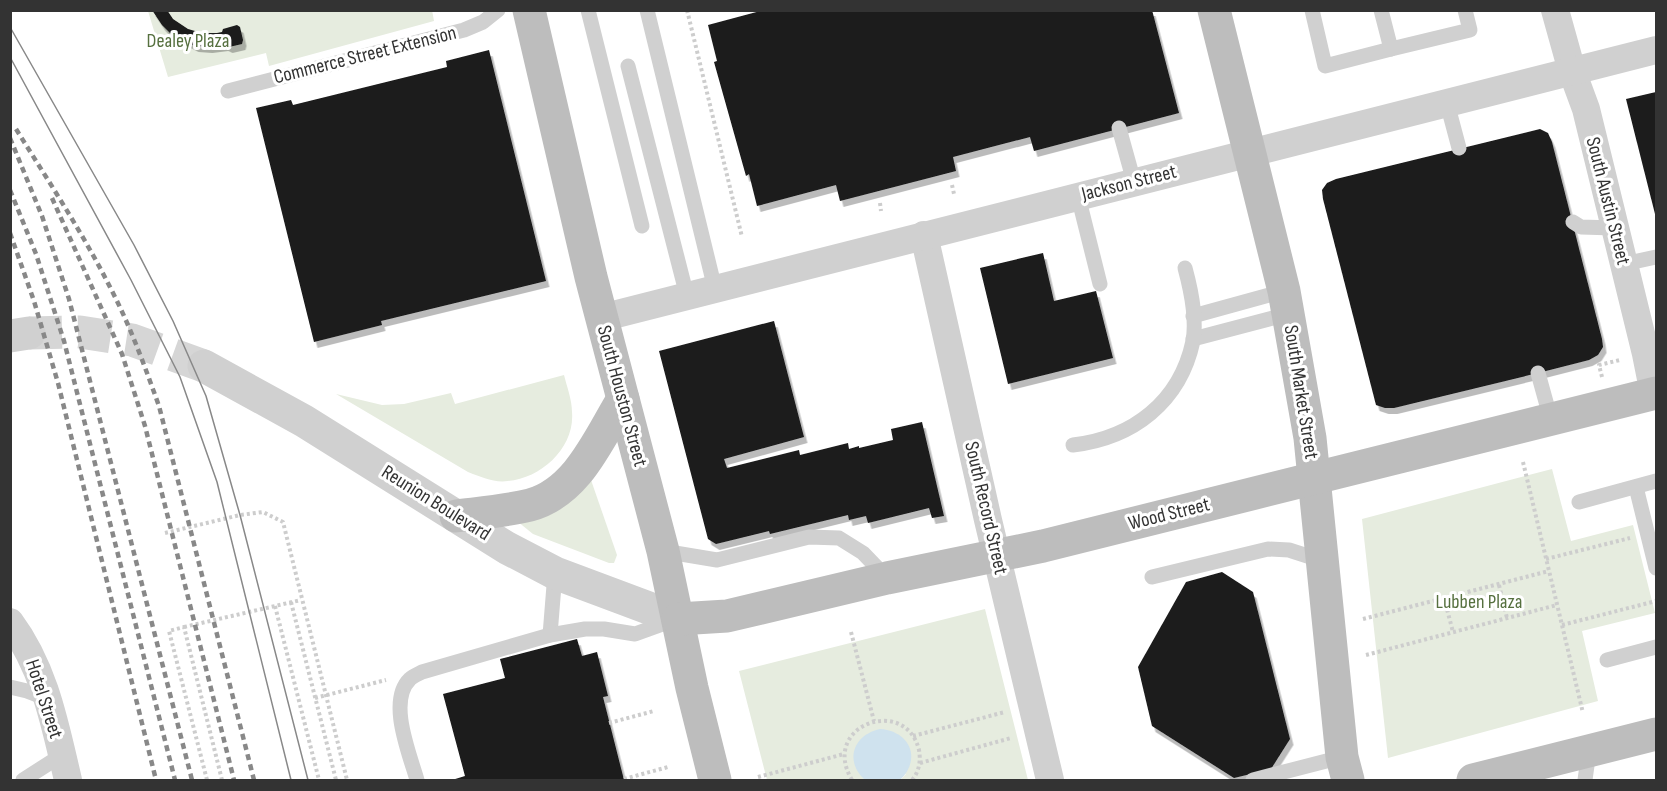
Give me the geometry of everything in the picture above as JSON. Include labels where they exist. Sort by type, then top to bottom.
[{"type":"main road","name":"South Houston Street","points":[[529,10],[601,318],[663,551],[692,688],[716,780]]},
{"type":"main road","name":"South Market Street","points":[[1214,10],[1286,302],[1310,438],[1345,769]]},
{"type":"main road","points":[[456,516],[531,504],[561,490],[580,469],[623,399]]},
{"type":"main road","name":"Wood Street","points":[[678,619],[727,616],[887,578],[1043,546],[1551,420],[1656,400]]},
{"type":"main road","points":[[1485,779],[1587,766],[1656,734]]},
{"type":"street","name":"South Austin Street","points":[[1555,10],[1572,71],[1586,109],[1647,354],[1656,400]]},
{"type":"street","name":"Jackson Street","points":[[601,318],[1656,50]]},
{"type":"street","name":"South Record Street","points":[[924,235],[1050,780]]},
{"type":"street","name":"Reunion Boulevard","points":[[204,366],[304,421],[507,548],[555,573],[678,619]]},
{"type":"street","name":"Hotel Street","points":[[10,622],[24,641],[48,699],[65,768]]},
{"type":"lane","name":"Commerce Street Extension","points":[[228,91],[464,30],[483,22],[498,10]]},
{"type":"lane","points":[[588,10],[642,226]]},
{"type":"lane","points":[[647,10],[716,289]]},
{"type":"lane","points":[[1312,10],[1325,66],[1470,30],[1465,10]]},
{"type":"lane","points":[[1381,10],[1391,49]]},
{"type":"lane","points":[[628,66],[687,296]]},
{"type":"lane","points":[[1447,103],[1459,148]]},
{"type":"lane","points":[[1119,128],[1134,182]]},
{"type":"lane","points":[[1078,196],[1100,284]]},
{"type":"lane","points":[[1573,222],[1581,227],[1614,228]]},
{"type":"lane","points":[[1624,264],[1656,256]]},
{"type":"lane","points":[[1073,445],[1095,443],[1118,435],[1141,422],[1157,409],[1171,391],[1186,362],[1193,339],[1191,289],[1185,268]]},
{"type":"lane","points":[[1193,316],[1286,302]]},
{"type":"lane","points":[[1193,339],[1286,302]]},
{"type":"lane","points":[[1538,373],[1551,420]]},
{"type":"lane","points":[[1580,502],[1656,481]]},
{"type":"lane","points":[[1636,487],[1652,543],[1656,568]]},
{"type":"lane","points":[[663,551],[717,560],[809,537],[839,538],[863,554],[887,578]]},
{"type":"lane","points":[[1152,577],[1277,548],[1323,561]]},
{"type":"lane","points":[[550,635],[555,573]]},
{"type":"lane","points":[[417,780],[401,720],[400,704],[404,688],[410,679],[422,672],[550,635],[585,628],[604,628],[635,634],[678,619]]},
{"type":"lane","points":[[1607,660],[1656,647]]},
{"type":"lane","points":[[10,687],[48,699]]},
{"type":"lane","points":[[23,780],[65,768]]},
{"type":"lane","points":[[1253,780],[1345,769]]},
{"type":"path","points":[[687,10],[742,237]]},
{"type":"path","points":[[952,185],[954,194]]},
{"type":"path","points":[[880,203],[881,211]]},
{"type":"path","points":[[1602,377],[1599,364],[1620,360]]},
{"type":"path","points":[[1523,462],[1583,714]]},
{"type":"path","points":[[165,533],[240,515],[263,512],[283,522],[347,780]]},
{"type":"path","points":[[1546,559],[1652,543]]},
{"type":"path","points":[[1363,620],[1549,571]]},
{"type":"path","points":[[1499,585],[1507,618]]},
{"type":"path","points":[[1444,598],[1453,632]]},
{"type":"path","points":[[207,780],[169,631],[301,600]]},
{"type":"path","points":[[1562,625],[1656,601]]},
{"type":"path","points":[[291,602],[336,780]]},
{"type":"path","points":[[1366,655],[1557,605]]},
{"type":"path","points":[[275,606],[319,780]]},
{"type":"path","points":[[184,627],[222,780]]},
{"type":"path","points":[[851,632],[874,721]]},
{"type":"path","points":[[315,698],[390,679],[404,688]]},
{"type":"path","points":[[609,723],[654,711]]},
{"type":"path","points":[[913,736],[1005,712]]},
{"type":"path","points":[[852,780],[847,773],[844,754],[849,739],[860,727],[874,721],[892,721],[907,729],[913,736],[920,763],[912,780]]},
{"type":"path","points":[[920,763],[1011,738]]},
{"type":"path","points":[[758,777],[844,754]]},
{"type":"path","points":[[624,779],[668,767]]},
{"type":"green space","name":"Dealey Plaza","points":[[432,10],[434,21],[269,66],[266,53],[168,77],[148,11]]},
{"type":"green space","points":[[564,375],[572,407],[572,425],[568,437],[554,458],[544,467],[521,479],[508,481],[483,478],[468,472],[336,394],[382,405],[404,404],[451,393],[455,404]]},
{"type":"green space","name":"Lubben Plaza","points":[[1552,469],[1571,541],[1633,525],[1655,613],[1582,631],[1598,701],[1388,758],[1362,519]]},
{"type":"green space","points":[[591,480],[617,555],[614,563],[533,534],[517,521]]},
{"type":"green space","points":[[985,609],[1028,780],[900,780],[906,774],[865,780],[767,780],[739,671]]},
{"type":"water","points":[[880,729],[899,735],[909,747],[910,763],[907,772],[900,780],[865,780],[855,765],[853,757],[858,743],[863,737]]},
{"type":"building","points":[[152,10],[167,10],[173,19],[188,29],[202,33],[222,32],[223,29],[237,25],[240,27],[242,44],[229,47],[225,45],[195,46],[170,33]]},
{"type":"building","points":[[764,10],[1152,10],[1179,113],[1034,151],[1030,137],[953,157],[956,171],[840,201],[836,185],[757,206],[749,174],[746,176],[714,62],[717,61],[708,25]]},
{"type":"building","points":[[489,50],[546,281],[381,321],[382,325],[314,342],[256,108],[291,100],[293,105],[447,67],[446,61]]},
{"type":"building","points":[[1656,92],[1656,214],[1655,214],[1626,99]]},
{"type":"building","points":[[1540,129],[1548,133],[1552,142],[1603,347],[1598,355],[1589,360],[1394,408],[1376,405],[1322,190],[1327,183],[1336,179]]},
{"type":"building","points":[[1043,253],[1054,301],[1096,291],[1113,358],[1008,384],[980,268]]},
{"type":"building","points":[[774,321],[804,437],[724,459],[727,468],[799,450],[800,455],[848,443],[849,449],[893,440],[891,429],[922,422],[944,516],[932,518],[929,508],[868,523],[866,516],[849,520],[848,515],[770,534],[769,531],[716,544],[708,539],[659,351]]},
{"type":"building","points":[[1222,572],[1253,592],[1290,739],[1271,769],[1234,778],[1152,726],[1138,667],[1186,582]]},
{"type":"building","points":[[577,639],[582,656],[597,652],[608,696],[603,697],[624,780],[452,780],[465,776],[443,694],[505,678],[500,659]]},
{"type":"tunnel","points":[[29,333],[80,332],[132,340],[204,366]]},
{"type":"tram line","points":[[10,27],[134,245],[173,321],[206,396],[240,515],[308,780]]},
{"type":"tram line","points":[[10,57],[131,280],[180,377],[217,482],[291,780]]},
{"type":"railway","points":[[16,129],[101,270],[125,319],[159,406],[254,780]]},
{"type":"railway","points":[[10,138],[42,216],[69,299],[192,780]]},
{"type":"railway","points":[[10,190],[36,254],[64,341],[175,780]]},
{"type":"railway","points":[[52,198],[122,354],[145,426],[234,780]]},
{"type":"railway","points":[[10,233],[34,301],[58,383],[156,780]]}]
